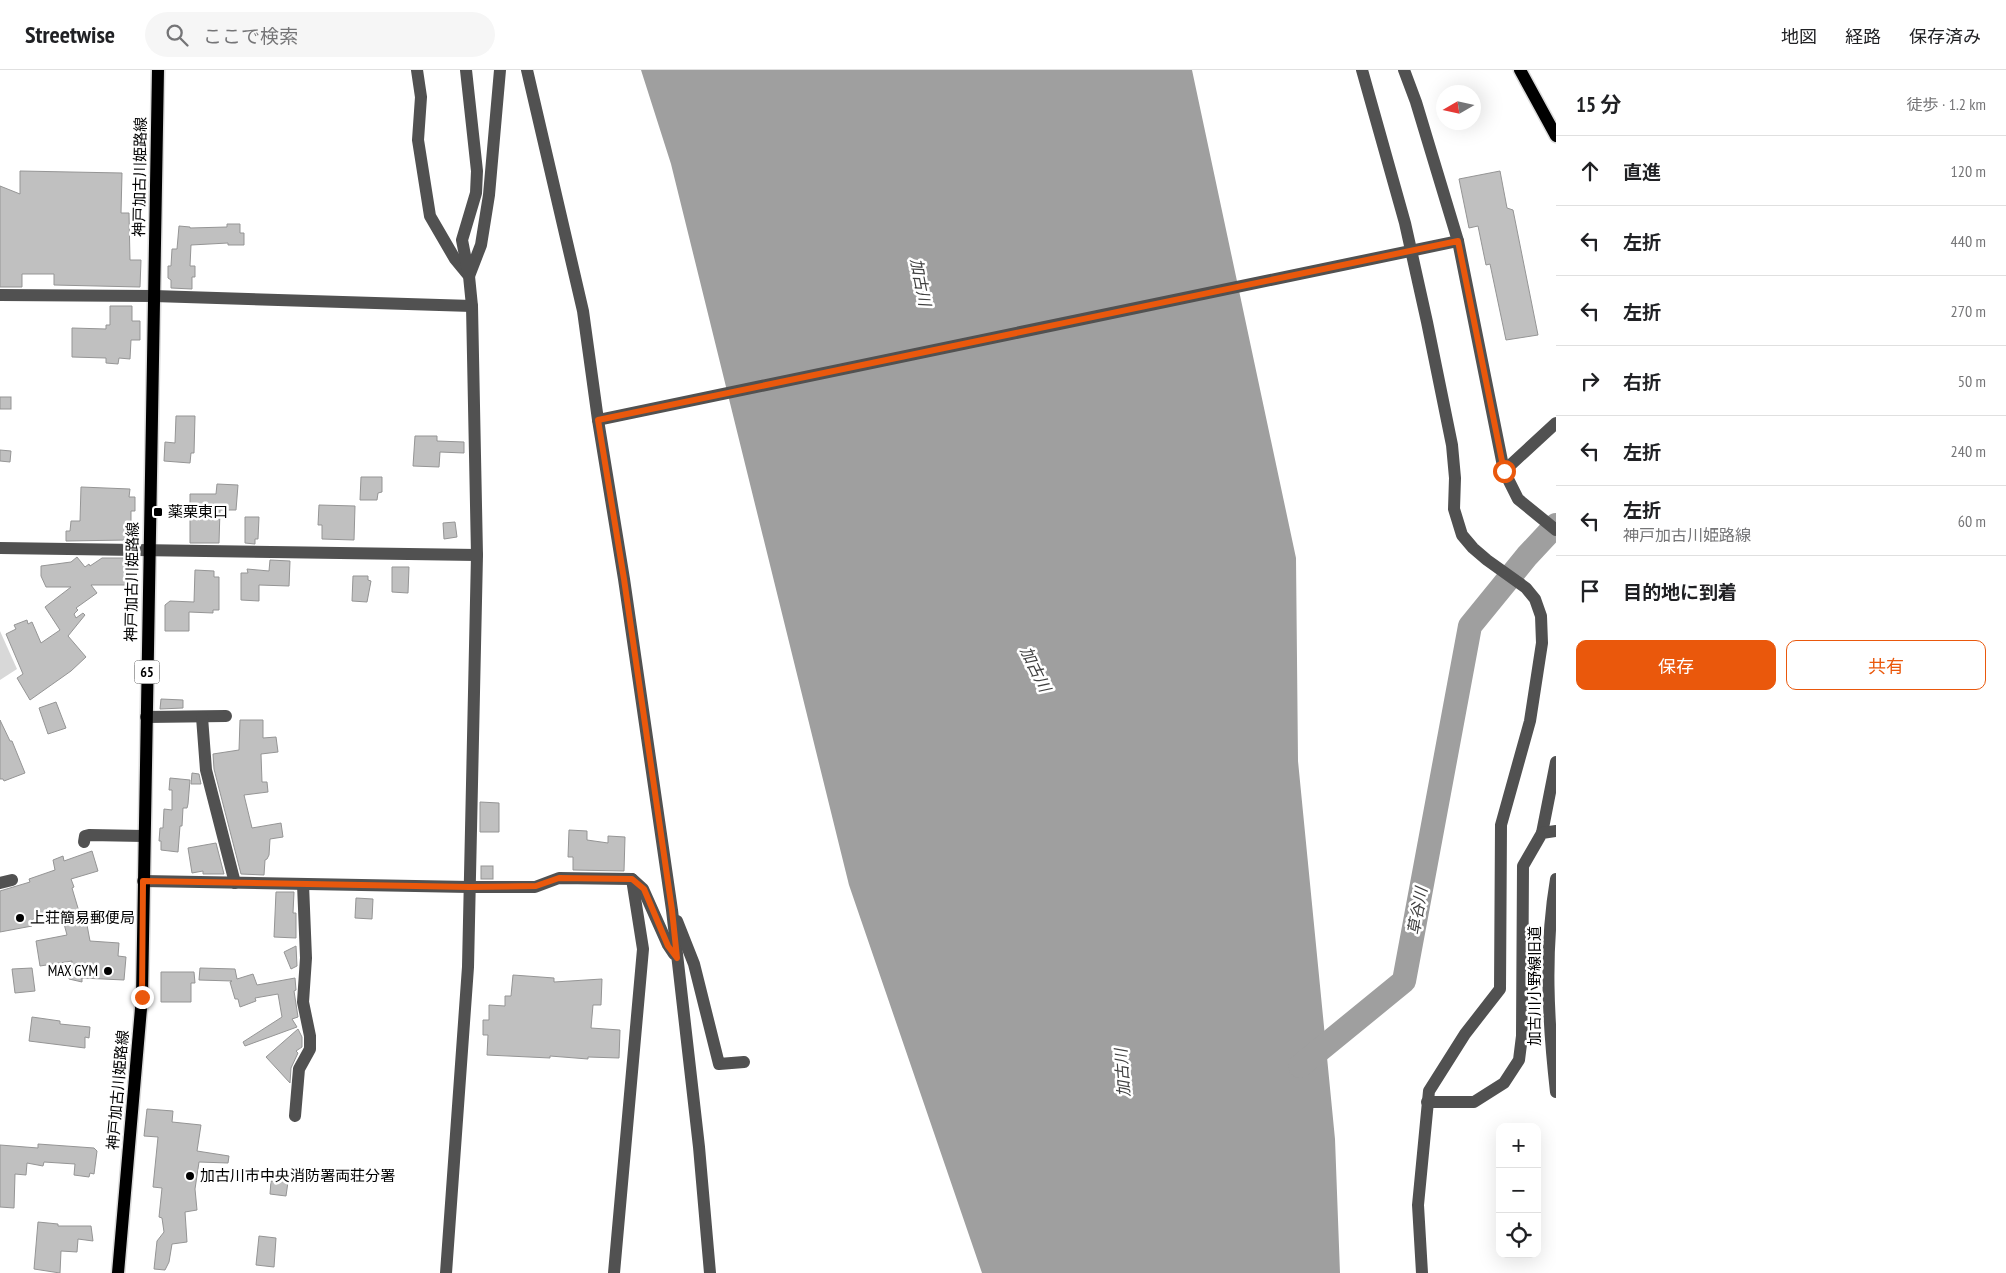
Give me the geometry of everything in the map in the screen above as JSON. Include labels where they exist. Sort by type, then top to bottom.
[{"type":"main road","name":"神戸加古川姫路線","points":[[118,1273],[142,997],[158,70]]},
{"type":"main road","points":[[1520,70],[1556,136]]},
{"type":"street","points":[[417,70],[420,97],[418,140],[430,216],[454,259],[469,276]]},
{"type":"street","points":[[446,1273],[468,967],[477,555],[472,306],[469,276],[462,240],[476,193],[478,171],[466,70]]},
{"type":"street","points":[[469,276],[481,245],[490,196],[500,70]]},
{"type":"street","points":[[527,70],[583,311],[598,420],[624,579],[672,910],[700,1147],[710,1273]]},
{"type":"street","points":[[1362,70],[1405,223],[1427,322],[1452,445],[1455,478],[1454,509],[1462,535],[1487,560],[1526,588],[1535,599],[1541,616],[1542,643],[1530,721],[1501,825],[1500,989],[1465,1034],[1429,1091],[1418,1206],[1422,1273]]},
{"type":"street","points":[[1404,70],[1416,102],[1458,241],[1504,471],[1518,499],[1556,530]]},
{"type":"street","points":[[598,420],[1458,241]]},
{"type":"street","points":[[0,295],[154,296],[472,306]]},
{"type":"street","points":[[1504,471],[1556,423]]},
{"type":"street","points":[[0,548],[477,555]]},
{"type":"street","points":[[146,717],[226,716]]},
{"type":"street","points":[[202,717],[206,770],[235,883]]},
{"type":"street","points":[[1428,1102],[1474,1102],[1504,1083],[1519,1060],[1522,1036],[1523,866],[1542,833],[1556,762]]},
{"type":"street","points":[[1542,833],[1556,831]]},
{"type":"street","points":[[84,842],[85,836],[89,835],[144,836]]},
{"type":"street","points":[[143,881],[469,887],[536,886],[559,878],[632,879],[644,889],[668,946],[677,958]]},
{"type":"street","points":[[614,1273],[643,949],[632,879]]},
{"type":"street","name":"加古川小野線旧道","points":[[1556,879],[1551,910],[1548,966],[1550,1036],[1556,1092]]},
{"type":"street","points":[[295,1116],[299,1069],[310,1049],[310,1036],[303,1002],[306,958],[303,884]]},
{"type":"street","points":[[672,910],[694,964],[720,1064],[744,1062]]},
{"type":"shaded area","points":[[0,631],[17,669],[0,680]]},
{"type":"water","name":"加古川","points":[[641,70],[1192,70],[1296,558],[1298,761],[1335,1139],[1340,1273],[982,1273],[849,885],[671,164]]},
{"type":"building","points":[[20,171],[122,173],[121,213],[129,213],[130,260],[141,260],[140,287],[54,285],[54,274],[22,274],[22,287],[0,287],[0,186],[20,194]]},
{"type":"building","points":[[1500,171],[1507,208],[1513,210],[1538,335],[1506,340],[1490,264],[1486,265],[1478,226],[1469,228],[1459,179]]},
{"type":"building","points":[[227,224],[240,224],[240,233],[244,233],[244,245],[228,245],[228,243],[191,245],[190,266],[195,266],[195,277],[192,277],[192,289],[171,288],[171,280],[168,278],[168,266],[171,266],[172,249],[177,249],[179,226],[190,228],[227,227]]},
{"type":"building","points":[[110,306],[132,306],[132,321],[140,321],[140,340],[131,340],[130,359],[119,358],[118,364],[106,363],[106,358],[72,357],[72,328],[106,329],[106,325],[110,325]]},
{"type":"building","points":[[0,397],[11,397],[11,409],[0,409]]},
{"type":"building","points":[[176,416],[195,416],[194,453],[191,453],[190,463],[164,461],[165,442],[175,443]]},
{"type":"building","points":[[415,436],[437,436],[437,441],[464,442],[464,453],[440,452],[439,467],[413,466]]},
{"type":"building","points":[[0,450],[11,451],[10,462],[0,461]]},
{"type":"building","points":[[361,477],[382,477],[382,492],[378,493],[377,500],[360,500]]},
{"type":"building","points":[[217,484],[238,485],[236,510],[220,510],[219,543],[190,543],[190,494],[216,494]]},
{"type":"building","points":[[81,487],[130,489],[129,497],[135,497],[135,511],[131,511],[128,540],[66,541],[66,531],[70,531],[71,521],[80,521]]},
{"type":"building","points":[[319,505],[355,506],[354,540],[322,539],[322,525],[318,525]]},
{"type":"building","points":[[245,517],[259,517],[258,539],[255,539],[255,544],[245,543]]},
{"type":"building","points":[[455,522],[457,537],[444,539],[443,523]]},
{"type":"building","points":[[77,557],[85,567],[102,558],[126,558],[125,585],[91,585],[97,593],[76,608],[78,610],[74,614],[76,618],[83,613],[85,615],[68,636],[86,657],[71,671],[30,700],[17,678],[23,674],[6,634],[16,629],[14,625],[27,620],[28,624],[32,622],[41,643],[60,630],[45,607],[71,587],[46,587],[41,576],[41,566],[71,562]]},
{"type":"building","points":[[270,560],[290,561],[289,586],[259,585],[259,601],[241,600],[241,573],[248,573],[247,569],[269,571]]},
{"type":"building","points":[[392,567],[409,567],[408,593],[392,592]]},
{"type":"building","points":[[195,570],[214,571],[214,577],[219,577],[219,610],[213,610],[213,613],[189,612],[189,631],[165,631],[165,605],[170,601],[194,602]]},
{"type":"building","points":[[353,576],[368,576],[368,580],[371,581],[367,602],[352,601]]},
{"type":"building","points":[[161,699],[183,700],[183,708],[160,709]]},
{"type":"building","points":[[56,702],[66,728],[48,734],[39,708]]},
{"type":"building","points":[[0,720],[10,741],[12,741],[25,773],[4,781],[0,779]]},
{"type":"building","points":[[240,720],[263,720],[263,738],[276,737],[278,752],[261,754],[262,782],[267,782],[268,792],[244,795],[252,828],[281,823],[283,837],[270,839],[269,855],[265,860],[264,875],[241,874],[214,769],[213,754],[239,750]]},
{"type":"building","points":[[192,773],[199,774],[201,784],[191,784]]},
{"type":"building","points":[[170,778],[190,780],[188,804],[187,808],[183,808],[182,826],[180,826],[178,852],[161,850],[161,841],[159,841],[160,828],[163,828],[164,809],[172,810],[172,790],[169,790]]},
{"type":"building","points":[[480,802],[499,803],[499,832],[480,832]]},
{"type":"building","points":[[569,830],[587,831],[587,840],[608,843],[608,836],[625,837],[624,871],[573,870],[573,857],[568,857]]},
{"type":"building","points":[[216,843],[224,874],[203,874],[203,871],[192,873],[188,848]]},
{"type":"building","points":[[92,851],[98,871],[71,879],[74,887],[72,888],[83,925],[87,925],[90,941],[119,943],[118,956],[126,957],[124,980],[82,978],[82,982],[69,979],[72,961],[40,966],[36,941],[67,935],[60,909],[31,920],[32,926],[0,932],[0,891],[30,882],[29,879],[55,870],[53,860],[63,856],[64,861]]},
{"type":"building","points":[[481,866],[493,866],[493,879],[481,879]]},
{"type":"building","points":[[276,892],[294,892],[293,913],[296,913],[296,938],[274,937]]},
{"type":"building","points":[[356,898],[373,899],[372,919],[355,918]]},
{"type":"building","points":[[296,946],[297,966],[291,969],[284,952]]},
{"type":"building","points":[[32,968],[35,991],[15,993],[12,969]]},
{"type":"building","points":[[200,968],[235,969],[237,979],[253,974],[257,985],[295,978],[296,990],[294,991],[298,1017],[292,1019],[297,1027],[245,1046],[243,1042],[282,1017],[278,994],[255,998],[256,1001],[240,1007],[238,999],[235,999],[230,982],[232,981],[199,980]]},
{"type":"building","points":[[161,972],[194,972],[195,983],[191,983],[191,1002],[161,1002]]},
{"type":"building","points":[[513,975],[554,978],[554,982],[602,979],[601,1005],[593,1005],[591,1028],[620,1030],[619,1058],[588,1057],[588,1059],[487,1055],[488,1035],[483,1035],[483,1020],[489,1020],[489,1005],[505,1006],[505,996],[511,996]]},
{"type":"building","points":[[32,1017],[60,1021],[60,1024],[90,1027],[89,1038],[85,1037],[85,1048],[29,1041]]},
{"type":"building","points":[[298,1029],[302,1037],[302,1047],[296,1051],[298,1053],[291,1068],[290,1083],[266,1057]]},
{"type":"building","points":[[147,1109],[173,1111],[172,1122],[201,1125],[197,1151],[229,1156],[228,1163],[199,1162],[195,1189],[197,1210],[185,1212],[187,1242],[172,1244],[169,1262],[165,1270],[154,1269],[157,1241],[164,1232],[162,1218],[159,1217],[162,1188],[153,1187],[158,1137],[144,1136]]},
{"type":"building","points":[[38,1144],[94,1148],[97,1151],[94,1174],[90,1173],[89,1177],[74,1175],[75,1164],[44,1162],[43,1166],[27,1163],[26,1175],[15,1174],[14,1208],[0,1207],[0,1145],[38,1148]]},
{"type":"building","points":[[271,1181],[288,1182],[286,1196],[270,1194]]},
{"type":"building","points":[[38,1222],[58,1224],[58,1226],[91,1226],[93,1241],[78,1239],[77,1252],[61,1251],[60,1273],[34,1269]]},
{"type":"building","points":[[259,1236],[276,1238],[274,1267],[256,1265]]},
{"type":"waterway","name":"草谷川","points":[[1300,1066],[1404,981],[1470,626],[1527,556],[1556,525]]},
{"type":"place","name":"薬栗東口","points":[[158,512]]},
{"type":"place","name":"上荘簡易郵便局","points":[[20,918]]},
{"type":"place","name":"MAX GYM","points":[[108,971]]},
{"type":"place","name":"加古川市中央消防署両荘分署","points":[[190,1176]]},
{"type":"route","points":[[142,997],[143,881],[469,887],[536,886],[559,878],[632,879],[644,889],[668,946],[677,958],[672,910],[624,579],[598,420],[1458,241],[1504,471]]}]
